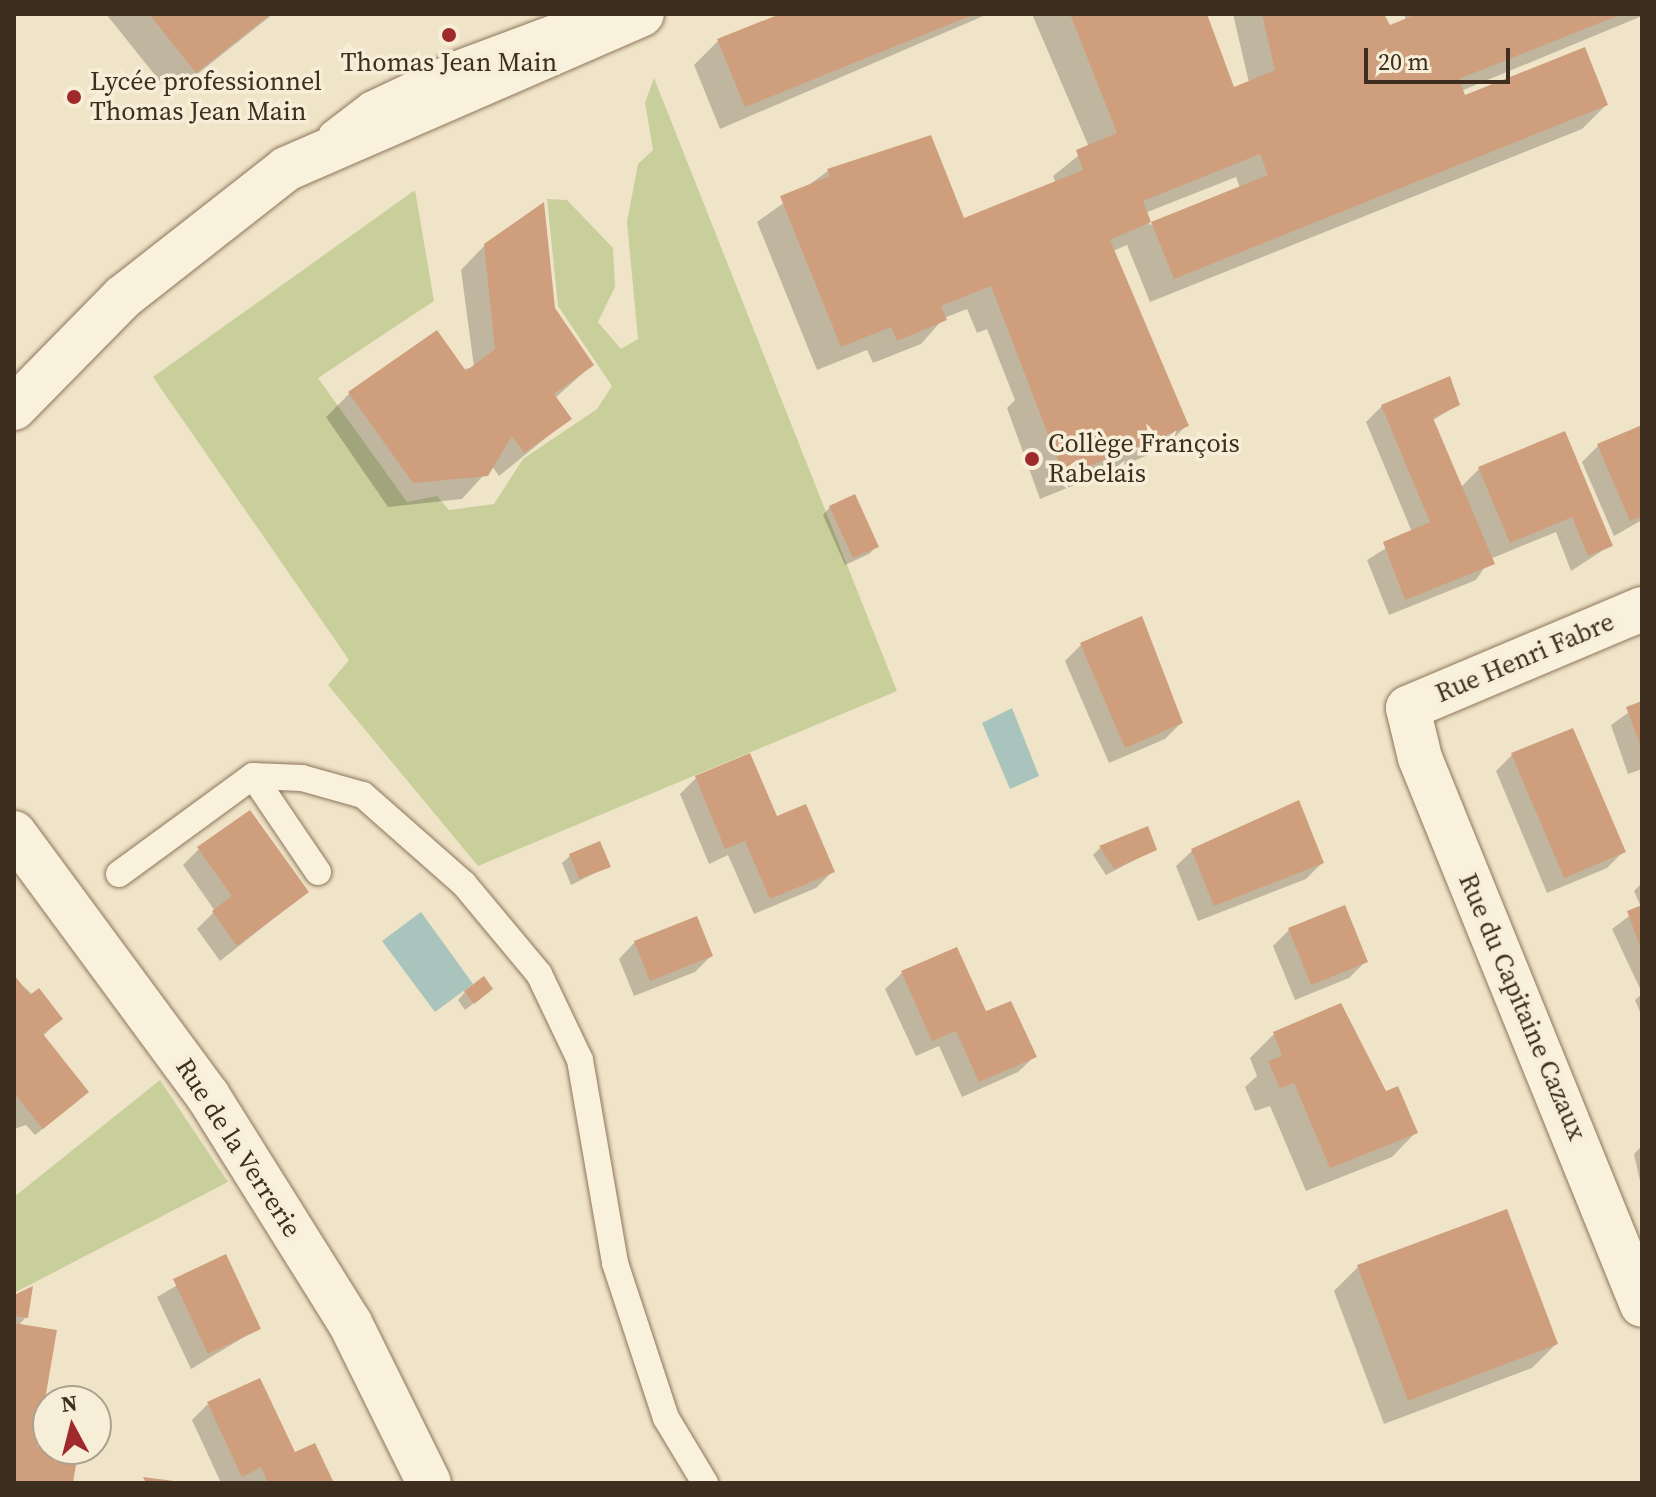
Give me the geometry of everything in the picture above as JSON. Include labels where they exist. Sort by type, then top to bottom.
[{"type":"street","points":[[14,408],[123,297],[286,169],[629,18]]},
{"type":"street","name":"Rue Henri Fabre","points":[[1408,708],[1642,609]]},
{"type":"street","name":"Rue du Capitaine Cazaux","points":[[1408,708],[1420,758],[1640,1296]]},
{"type":"street","name":"Rue de la Verrerie","points":[[14,833],[208,1096],[350,1323],[429,1483]]},
{"type":"lane","points":[[253,776],[318,872]]},
{"type":"lane","points":[[119,874],[253,776],[302,778],[363,795],[464,884],[539,974],[580,1060],[615,1263],[666,1418],[705,1483]]},
{"type":"green space","points":[[654,78],[897,691],[478,866],[328,685],[349,660],[153,377],[415,190],[434,301],[318,378],[407,502],[437,496],[449,510],[494,504],[523,459],[597,409],[612,386],[558,306],[547,199],[567,200],[613,248],[615,287],[598,322],[621,349],[638,339],[627,222],[638,164],[653,150],[645,103]]},
{"type":"green space","points":[[160,1080],[228,1182],[14,1293],[14,1197]]},
{"type":"water","points":[[1012,708],[1039,776],[1010,789],[982,723]]},
{"type":"water","points":[[421,912],[473,984],[435,1012],[382,941]]},
{"type":"building","points":[[149,14],[271,14],[196,73]]},
{"type":"building","points":[[780,14],[975,14],[745,107],[717,39]]},
{"type":"building","points":[[1070,14],[1207,14],[1234,87],[1275,70],[1262,14],[1384,14],[1390,25],[1417,14],[1622,14],[1459,79],[1465,95],[1585,47],[1608,105],[1174,279],[1151,222],[1110,240],[1189,426],[1064,476],[991,286],[941,306],[947,320],[897,341],[891,327],[841,347],[780,196],[830,176],[827,169],[931,135],[964,218],[1083,170],[1076,150],[1117,133]],"holes":[[[1260,154],[1268,175],[1151,222],[1143,201]]]},
{"type":"building","points":[[544,202],[555,308],[594,365],[554,394],[572,419],[524,453],[512,436],[488,476],[413,483],[348,392],[437,330],[466,371],[495,349],[484,244]]},
{"type":"building","points":[[1450,376],[1460,405],[1433,418],[1495,564],[1405,600],[1383,542],[1430,522],[1381,405]]},
{"type":"building","points":[[1642,425],[1642,516],[1630,521],[1597,444]]},
{"type":"building","points":[[1565,431],[1613,546],[1588,556],[1572,517],[1510,543],[1478,467]]},
{"type":"building","points":[[855,494],[879,547],[853,558],[829,506]]},
{"type":"building","points":[[1142,616],[1183,723],[1125,748],[1080,643]]},
{"type":"building","points":[[1642,701],[1642,750],[1626,707]]},
{"type":"building","points":[[1573,728],[1626,852],[1564,878],[1511,753]]},
{"type":"building","points":[[750,753],[777,816],[806,804],[835,872],[770,899],[745,841],[725,849],[695,776]]},
{"type":"building","points":[[1299,800],[1324,863],[1214,906],[1191,849]]},
{"type":"building","points":[[250,810],[309,892],[237,946],[212,911],[232,896],[197,847]]},
{"type":"building","points":[[1148,826],[1157,850],[1114,869],[1099,846]]},
{"type":"building","points":[[600,841],[611,867],[579,879],[569,854]]},
{"type":"building","points":[[1345,905],[1368,962],[1311,985],[1288,928]]},
{"type":"building","points":[[1642,905],[1642,952],[1627,911]]},
{"type":"building","points":[[697,916],[713,956],[650,981],[634,941]]},
{"type":"building","points":[[957,947],[986,1011],[1011,1001],[1037,1057],[979,1082],[956,1031],[932,1041],[901,971]]},
{"type":"building","points":[[14,975],[30,995],[39,988],[63,1019],[43,1034],[89,1092],[43,1129],[14,1093]]},
{"type":"building","points":[[484,976],[493,989],[474,1004],[464,991]]},
{"type":"building","points":[[1341,1003],[1386,1091],[1398,1086],[1418,1133],[1330,1168],[1294,1083],[1280,1088],[1268,1061],[1282,1056],[1273,1032]]},
{"type":"building","points":[[1507,1209],[1558,1344],[1408,1401],[1357,1265]]},
{"type":"building","points":[[226,1254],[261,1329],[208,1354],[173,1279]]},
{"type":"building","points":[[33,1286],[28,1318],[14,1316],[14,1295]]},
{"type":"building","points":[[14,1323],[57,1330],[48,1385],[32,1385],[32,1465],[76,1465],[73,1483],[14,1483]]},
{"type":"building","points":[[260,1378],[295,1452],[315,1443],[334,1483],[268,1483],[261,1467],[242,1477],[207,1402]]},
{"type":"building","points":[[143,1477],[174,1481],[174,1483],[146,1483]]},
{"type":"place","name":"Thomas Jean Main","points":[[449,35]]},
{"type":"place","name":"Lycée professionnel Thomas Jean Main","points":[[74,97]]},
{"type":"place","name":"Collège François Rabelais","points":[[1032,459]]}]
